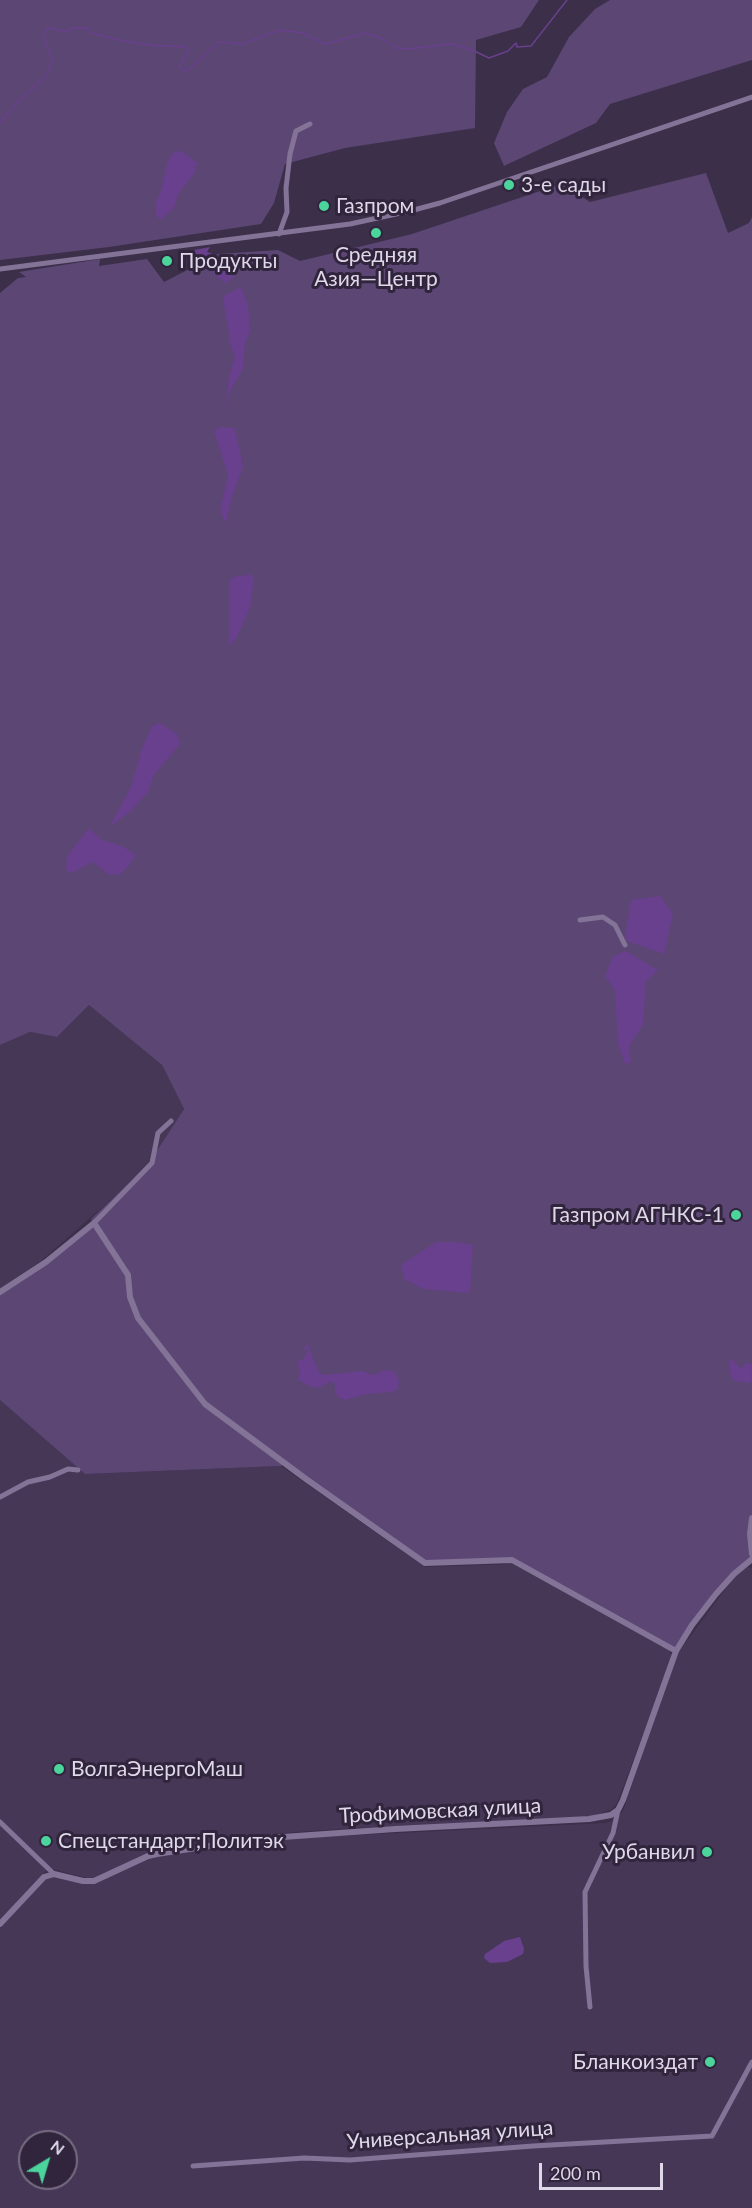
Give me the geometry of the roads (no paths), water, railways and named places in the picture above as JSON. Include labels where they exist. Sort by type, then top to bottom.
[{"type":"street","points":[[0,269],[350,224],[440,203],[752,98]]},
{"type":"street","points":[[279,234],[287,212],[286,188],[290,154],[296,131],[310,124]]},
{"type":"street","points":[[580,920],[603,916],[615,924],[625,945]]},
{"type":"street","points":[[0,1292],[46,1262],[94,1223],[152,1163],[158,1133],[171,1121]]},
{"type":"street","points":[[94,1223],[128,1275],[130,1297],[138,1318],[205,1404],[306,1479],[425,1563],[512,1560],[676,1651]]},
{"type":"street","points":[[0,1497],[28,1482],[50,1477],[68,1469],[78,1470]]},
{"type":"street","points":[[752,1518],[750,1534],[752,1554]]},
{"type":"street","points":[[590,2007],[586,1966],[585,1892],[613,1833],[618,1810],[676,1651],[692,1625],[716,1594],[752,1559]]},
{"type":"street","name":"Трофимовская улица","points":[[54,1875],[94,1881],[148,1856],[255,1839],[589,1819],[610,1815],[618,1810]]},
{"type":"street","points":[[0,1822],[54,1875]]},
{"type":"street","points":[[0,1924],[44,1877],[54,1875]]},
{"type":"street","name":"Универсальная улица","points":[[193,2166],[304,2158],[350,2160],[533,2146],[712,2136],[752,2062]]},
{"type":"waterway","points":[[0,123],[18,102],[46,76],[53,61],[43,36],[48,28],[68,32],[71,28],[88,28],[90,32],[114,39],[149,45],[186,47],[189,50],[179,67],[184,71],[190,69],[218,42],[242,44],[280,30],[303,33],[325,44],[366,33],[383,39],[396,48],[452,44],[489,58],[508,51],[516,43],[517,47],[531,46],[567,0]]},
{"type":"place","name":"3-е сады","points":[[509,185]]},
{"type":"place","name":"Газпром","points":[[324,206]]},
{"type":"place","name":"Средняя Азия—Центр","points":[[376,233]]},
{"type":"place","name":"Продукты","points":[[167,261]]},
{"type":"place","name":"Газпром АГНКС-1","points":[[736,1215]]},
{"type":"place","name":"ВолгаЭнергоМаш","points":[[59,1769]]},
{"type":"place","name":"Спецстандарт;Политэк","points":[[46,1841]]},
{"type":"place","name":"Урбанвил","points":[[707,1852]]},
{"type":"place","name":"Бланкоиздат","points":[[710,2062]]}]
